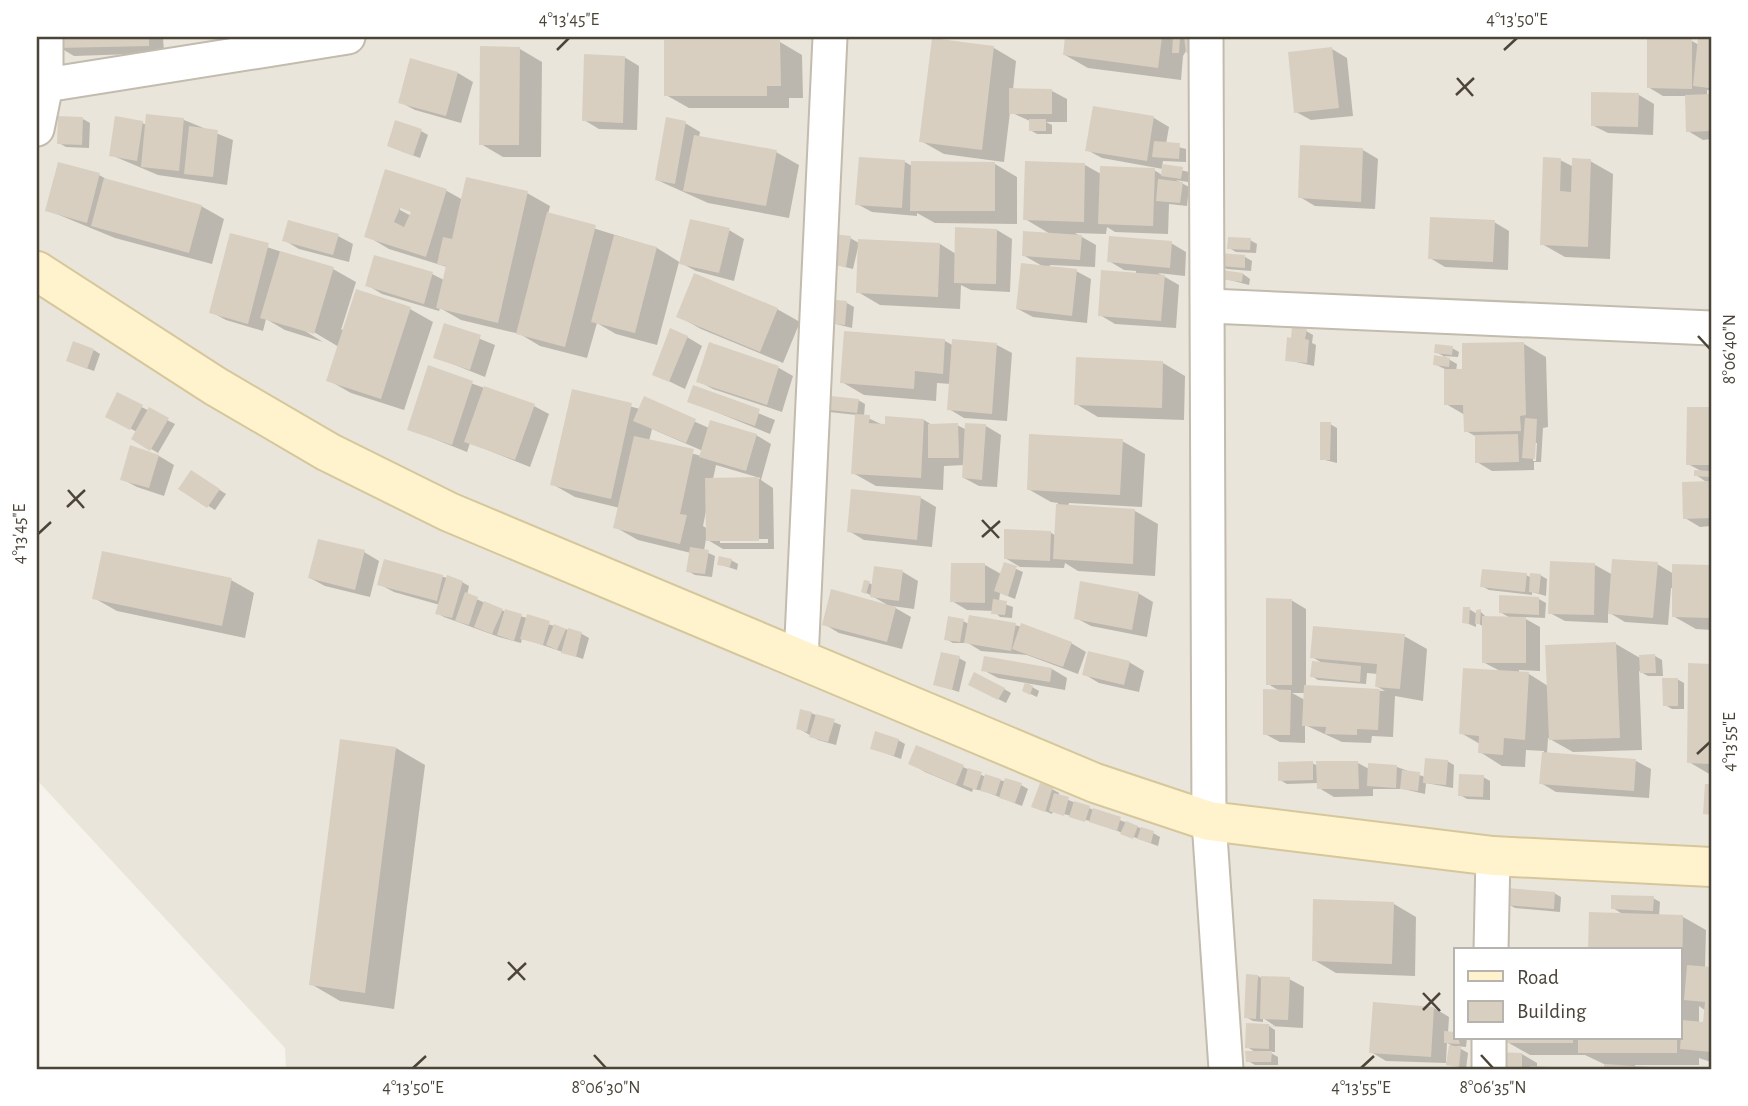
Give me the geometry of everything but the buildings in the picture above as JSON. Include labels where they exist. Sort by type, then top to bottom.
[{"type":"main road","points":[[37,271],[215,386],[328,452],[449,512],[1095,783],[1209,821],[1493,856],[1711,867]]},
{"type":"street","points":[[37,129],[46,85],[46,37]]},
{"type":"street","points":[[46,85],[348,37]]},
{"type":"street","points":[[802,660],[831,37]]},
{"type":"street","points":[[1206,37],[1209,821],[1226,1069]]},
{"type":"street","points":[[1209,306],[1711,328]]},
{"type":"street","points":[[1491,948],[1493,856]]},
{"type":"street","points":[[1489,1040],[1489,1069]]},
{"type":"shaded area","points":[[37,37],[1711,37],[1711,1069],[286,1069],[285,1048],[37,780]]}]
